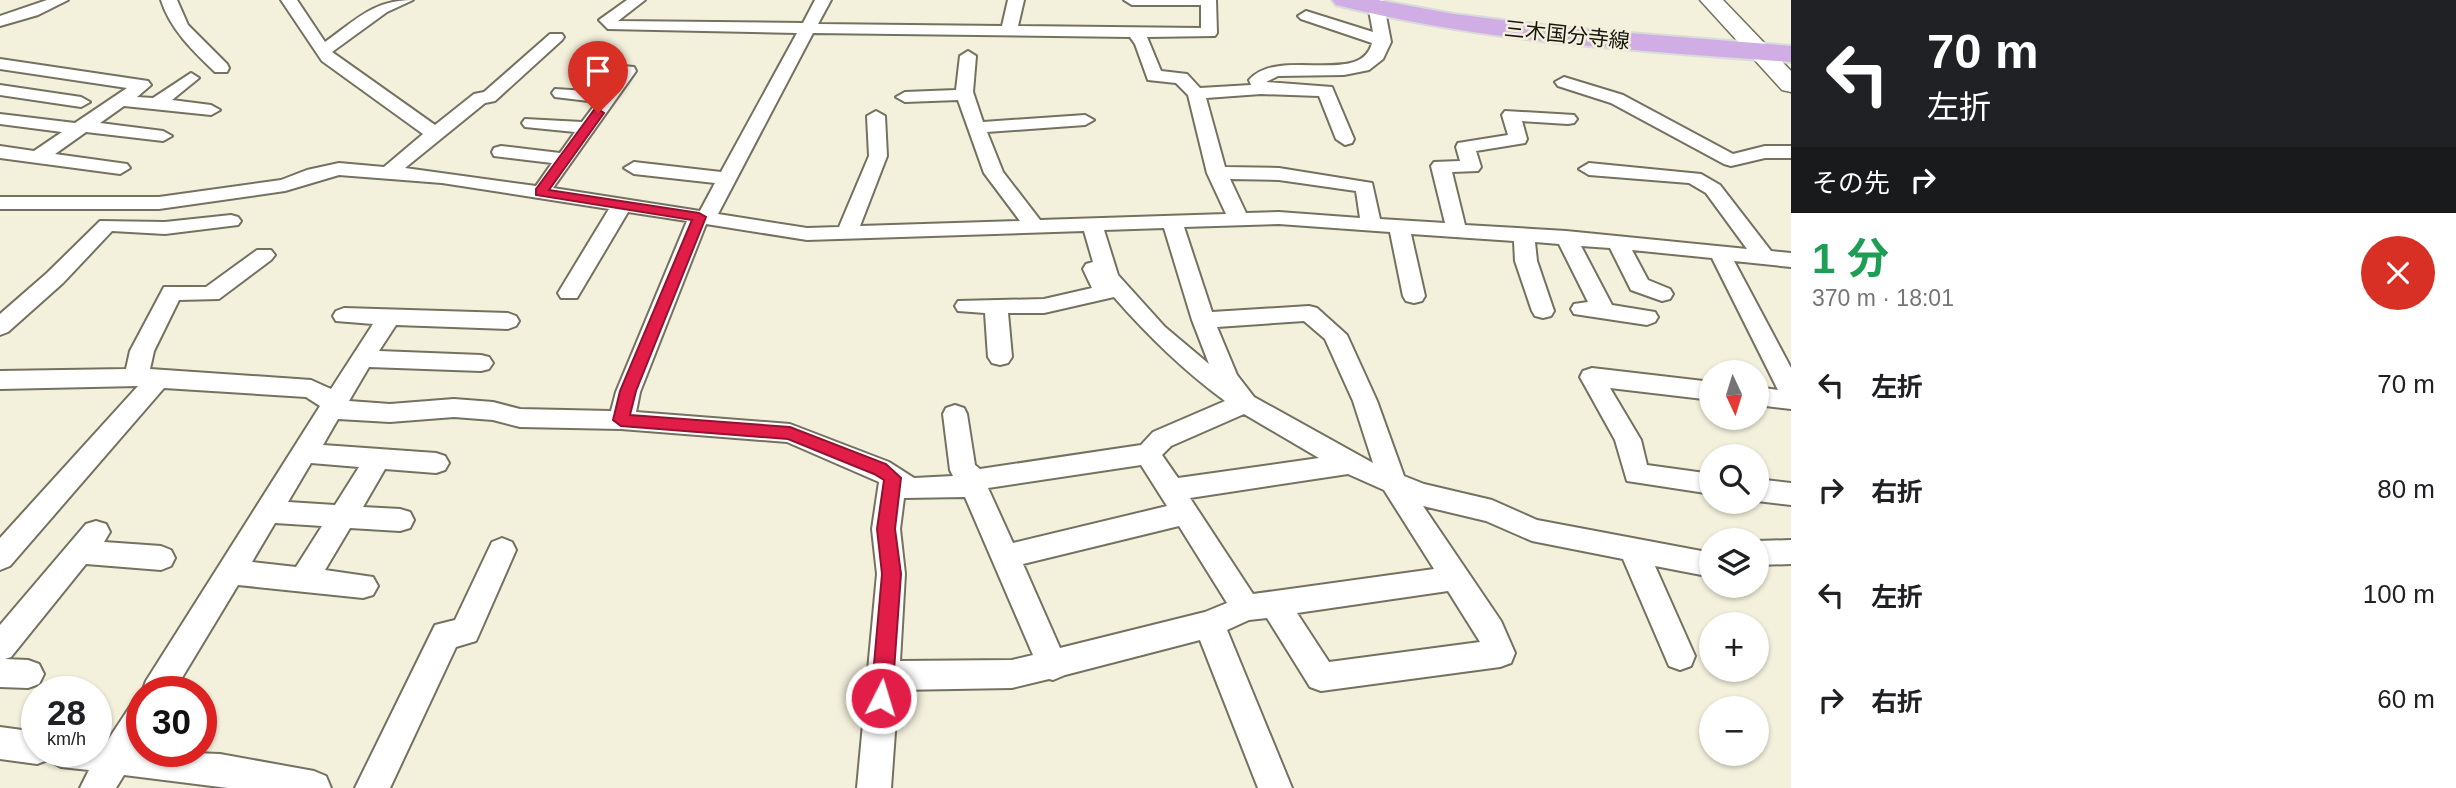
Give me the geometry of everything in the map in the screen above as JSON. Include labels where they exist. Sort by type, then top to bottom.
[{"type":"main road","name":"三木国分寺線","points":[[1344,0],[1547,34],[1791,54]]},
{"type":"street","points":[[0,21],[33,12],[60,0]]},
{"type":"street","points":[[156,104],[185,76],[221,75],[174,13],[169,0]]},
{"type":"street","points":[[289,0],[322,51],[435,134]]},
{"type":"street","points":[[322,51],[382,9],[405,0]]},
{"type":"street","points":[[637,0],[607,20],[614,26],[1209,33],[1209,1],[1132,0]]},
{"type":"street","points":[[621,420],[628,391],[703,218],[823,0]]},
{"type":"street","points":[[1009,31],[1016,0]]},
{"type":"street","points":[[1711,0],[1791,85]]},
{"type":"street","points":[[1261,89],[1257,80],[1264,74],[1277,71],[1347,70],[1361,66],[1377,56],[1384,31],[1377,4]]},
{"type":"street","points":[[1306,16],[1383,42]]},
{"type":"street","points":[[1134,32],[1143,43],[1154,76],[1181,78],[1196,94],[1217,173],[1239,219]]},
{"type":"street","points":[[389,172],[480,98],[489,97],[556,37]]},
{"type":"street","points":[[968,56],[965,95],[976,128],[995,173],[1034,226]]},
{"type":"street","points":[[0,64],[142,85],[38,157]]},
{"type":"street","points":[[541,192],[628,71],[584,66]]},
{"type":"street","points":[[0,111],[63,73]]},
{"type":"street","points":[[1564,82],[1617,99],[1731,160],[1765,152],[1787,161]]},
{"type":"street","points":[[1196,94],[1261,89],[1326,91],[1345,139]]},
{"type":"street","points":[[0,90],[81,102]]},
{"type":"street","points":[[561,93],[609,97]]},
{"type":"street","points":[[905,97],[965,95]]},
{"type":"street","points":[[121,100],[211,110]]},
{"type":"street","points":[[1456,229],[1433,166],[1480,168],[1465,147],[1518,139],[1511,115],[1568,119]]},
{"type":"street","points":[[847,233],[878,156],[876,116]]},
{"type":"street","points":[[0,119],[163,136]]},
{"type":"street","points":[[976,128],[1021,122],[1085,120]]},
{"type":"street","points":[[531,123],[587,128]]},
{"type":"street","points":[[0,152],[120,168]]},
{"type":"street","points":[[501,152],[565,159]]},
{"type":"street","points":[[634,168],[727,178]]},
{"type":"street","points":[[0,203],[159,203],[285,185],[314,174],[339,169],[389,172],[541,192],[807,234],[1279,218],[1566,237],[1776,258]]},
{"type":"street","points":[[1589,169],[1694,178],[1713,190],[1791,275]]},
{"type":"street","points":[[1217,173],[1279,174],[1365,187],[1371,223]]},
{"type":"street","points":[[569,293],[622,205]]},
{"type":"street","points":[[0,327],[55,278],[107,225],[166,228],[231,221]]},
{"type":"street","points":[[1172,222],[1203,320],[1226,378],[1245,403]]},
{"type":"street","points":[[966,306],[1044,306],[1106,292],[1098,280],[1086,224]]},
{"type":"street","points":[[1086,224],[1108,277],[1157,332],[1200,371],[1245,403],[1350,464],[1419,494],[1492,511],[1532,530],[1699,562]]},
{"type":"street","points":[[1386,273],[1411,285],[1399,225]]},
{"type":"street","points":[[1524,235],[1526,261],[1543,311]]},
{"type":"street","points":[[1566,237],[1593,310],[1647,317]]},
{"type":"street","points":[[1618,242],[1639,285],[1662,294]]},
{"type":"street","points":[[1719,252],[1791,391]]},
{"type":"street","points":[[0,558],[147,378],[142,351],[172,292],[211,295],[264,254]]},
{"type":"street","points":[[996,306],[1000,357]]},
{"type":"street","points":[[1203,320],[1309,313],[1335,335],[1365,401],[1393,482],[1490,631],[1500,653],[1321,677],[1275,604]]},
{"type":"street","points":[[344,316],[508,321]]},
{"type":"street","points":[[166,676],[389,317]]},
{"type":"street","points":[[363,359],[481,363]]},
{"type":"street","points":[[1699,389],[1591,377],[1628,440],[1636,474],[1699,482]]},
{"type":"street","points":[[0,380],[147,378],[311,389],[333,406],[390,413],[454,408],[494,411],[520,418],[621,420],[790,433],[880,469],[909,488],[975,483],[1148,454],[1162,439],[1245,403]]},
{"type":"street","points":[[1769,397],[1791,400]]},
{"type":"street","points":[[955,414],[963,470],[975,483],[1053,666]]},
{"type":"street","points":[[303,453],[436,463]]},
{"type":"street","points":[[1148,454],[1246,608]]},
{"type":"street","points":[[304,579],[378,458]]},
{"type":"street","points":[[1005,556],[1178,501],[1350,464]]},
{"type":"street","points":[[874,788],[891,574],[886,529],[893,478]]},
{"type":"street","points":[[1769,491],[1791,494]]},
{"type":"street","points":[[267,512],[400,520]]},
{"type":"street","points":[[0,647],[88,542],[161,558]]},
{"type":"street","points":[[1632,549],[1662,610],[1680,656]]},
{"type":"street","points":[[372,788],[446,635],[465,632],[502,550]]},
{"type":"street","points":[[1769,553],[1791,552]]},
{"type":"street","points":[[231,572],[363,586]]},
{"type":"street","points":[[883,676],[1012,674],[1053,666],[1209,624],[1246,608],[1454,578]]},
{"type":"street","points":[[1209,624],[1275,788]]},
{"type":"street","points":[[97,788],[126,741]]},
{"type":"street","points":[[0,743],[21,746]]},
{"type":"street","points":[[112,757],[228,780],[314,788]]},
{"type":"route","points":[[598,113],[541,192],[699,217],[628,391],[621,420],[790,433],[880,469],[893,478],[886,529],[891,574],[881,698]]}]
